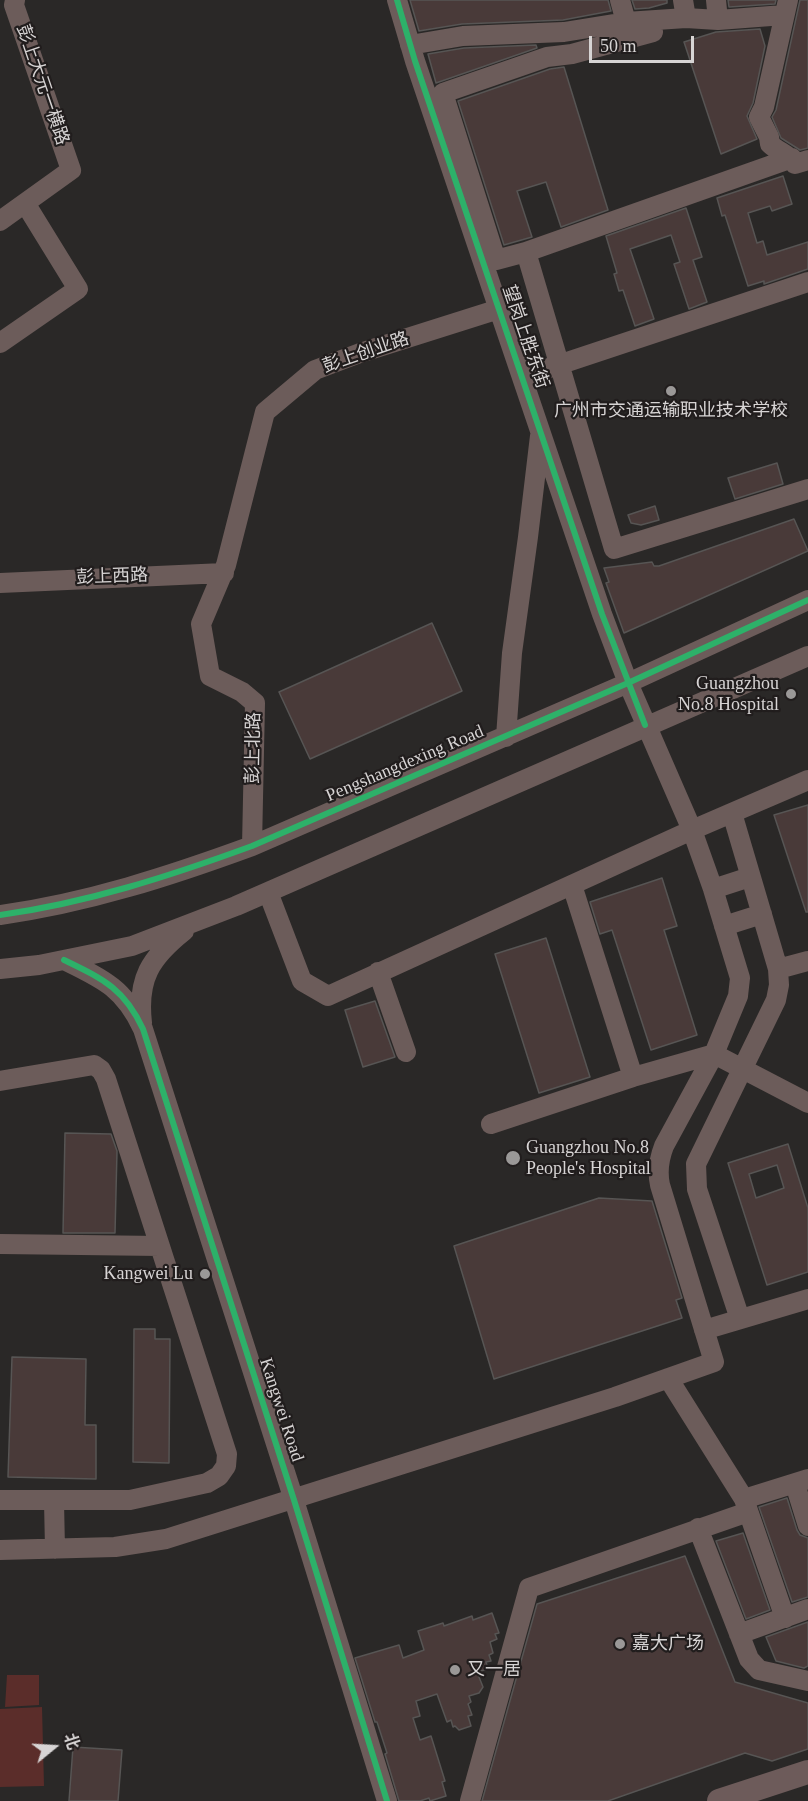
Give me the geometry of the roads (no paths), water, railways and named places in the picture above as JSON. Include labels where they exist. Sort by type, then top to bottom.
[{"type":"main road","points":[[719,1801],[808,1772]]},
{"type":"street","name":"彭上大元一横路","points":[[15,0],[14,5],[72,170],[25,203]]},
{"type":"street","name":"望岗上胜东街","points":[[397,0],[499,309],[628,683],[692,830],[740,978],[740,989],[714,1054],[664,1146],[659,1161],[660,1185],[714,1362],[668,1378]]},
{"type":"street","points":[[620,0],[626,22]]},
{"type":"street","points":[[716,0],[718,20]]},
{"type":"street","points":[[410,45],[463,36],[564,32],[685,9],[718,20],[786,7],[764,107],[759,117],[770,144],[804,160]]},
{"type":"street","points":[[653,32],[572,54],[547,57],[443,93],[496,260],[804,160]]},
{"type":"street","points":[[0,221],[25,203],[78,289],[0,343]]},
{"type":"street","points":[[526,252],[614,549],[808,489]]},
{"type":"street","points":[[522,376],[808,282]]},
{"type":"street","name":"彭上创业路","points":[[224,573],[265,412],[315,370],[360,353],[499,309]]},
{"type":"street","points":[[506,737],[507,696],[540,430]]},
{"type":"street","name":"彭上西路","points":[[0,582],[224,573]]},
{"type":"street","name":"彭上北路","points":[[224,573],[201,624],[210,675],[242,692],[255,703],[252,846]]},
{"type":"street","name":"Pengshangdexing Road","points":[[0,915],[107,894],[193,868],[252,846],[506,737],[808,600]]},
{"type":"street","points":[[0,969],[64,960],[132,945],[196,921],[808,656]]},
{"type":"street","points":[[267,892],[302,981],[328,996],[692,830],[808,780]]},
{"type":"street","points":[[732,813],[778,969],[779,985],[776,1000],[700,1152],[695,1175],[697,1189],[740,1320]]},
{"type":"street","points":[[713,889],[750,877]]},
{"type":"street","points":[[572,885],[633,1077]]},
{"type":"street","points":[[724,926],[762,914]]},
{"type":"street","points":[[143,1029],[140,1004],[145,976],[160,952],[196,921]]},
{"type":"street","points":[[64,960],[93,974],[122,995],[143,1029]]},
{"type":"street","points":[[778,969],[808,961]]},
{"type":"street","points":[[378,972],[406,1053]]},
{"type":"street","name":"Kangwei Road","points":[[143,1029],[294,1500],[387,1801]]},
{"type":"street","points":[[491,1124],[633,1077],[714,1054],[808,1103]]},
{"type":"street","points":[[0,1081],[94,1065],[101,1070],[106,1079],[227,1454],[226,1466],[219,1476],[207,1483],[130,1500],[0,1500]]},
{"type":"street","points":[[0,1244],[160,1246]]},
{"type":"street","points":[[704,1330],[808,1299]]},
{"type":"street","points":[[0,1550],[115,1547],[166,1539],[294,1500],[668,1378],[746,1505],[785,1618]]},
{"type":"street","points":[[470,1801],[529,1588],[698,1528],[802,1481],[808,1526]]},
{"type":"street","points":[[54,1501],[55,1549]]},
{"type":"street","points":[[698,1528],[749,1659],[759,1670],[808,1681]]},
{"type":"street","points":[[739,1634],[808,1609]]},
{"type":"place","name":"广州市交通运输职业技术学校","points":[[671,391]]},
{"type":"place","name":"Guangzhou No.8 Hospital","points":[[791,694]]},
{"type":"place","name":"Guangzhou No.8 People's Hospital","points":[[513,1158]]},
{"type":"place","name":"Kangwei Lu","points":[[205,1274]]},
{"type":"place","name":"嘉大广场","points":[[620,1644]]},
{"type":"place","name":"又一居","points":[[455,1670]]}]
